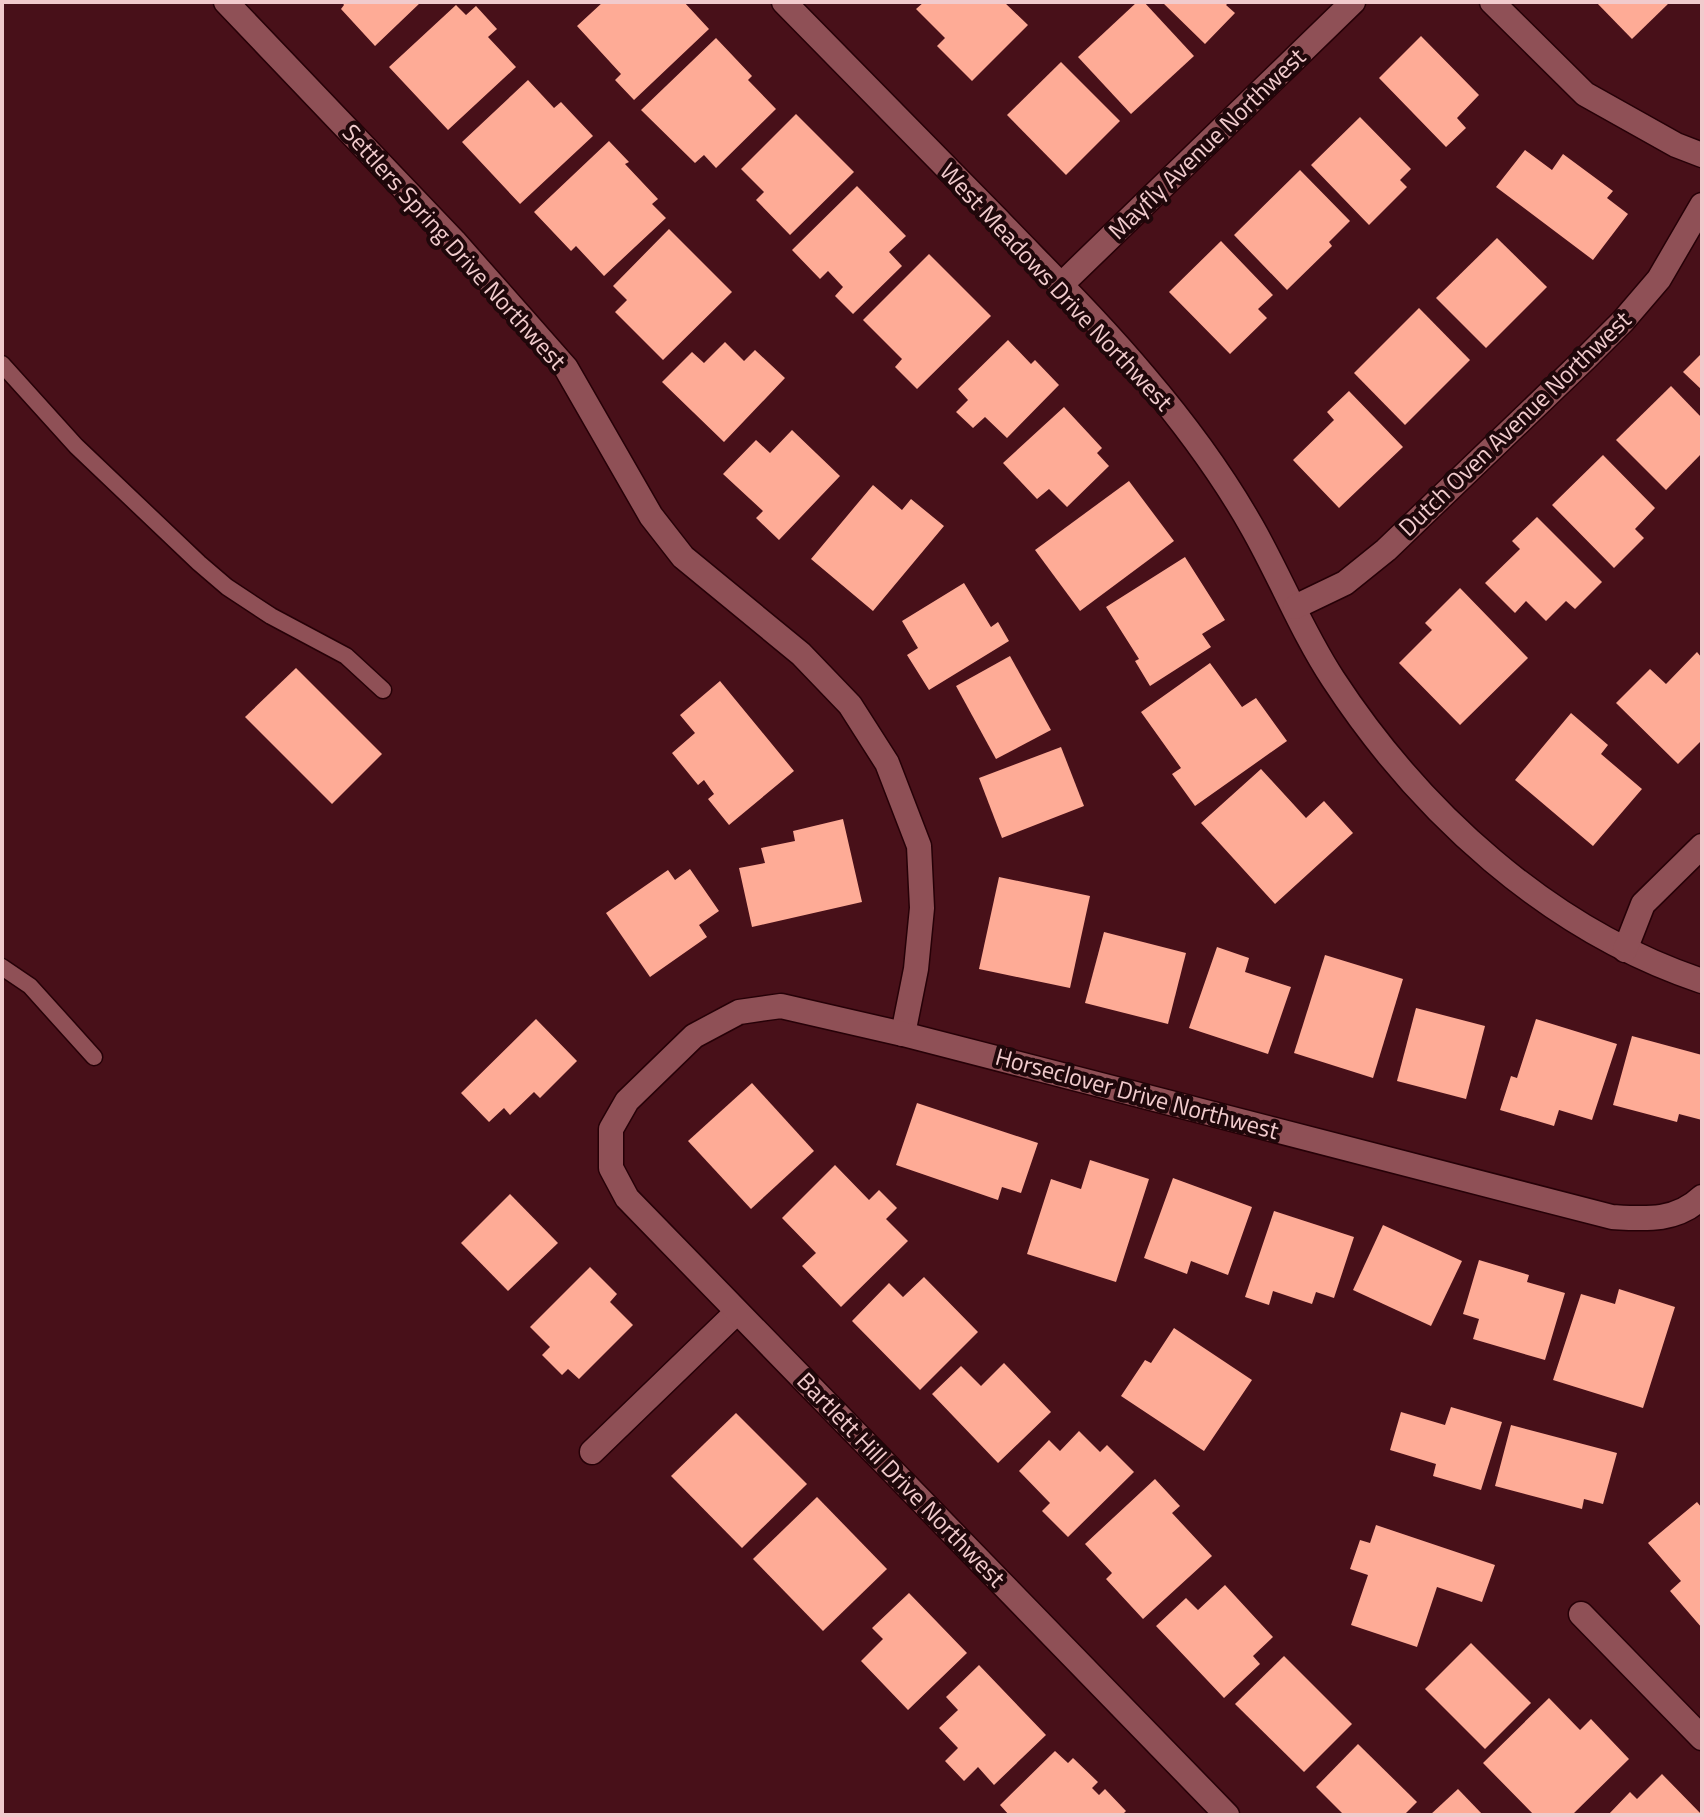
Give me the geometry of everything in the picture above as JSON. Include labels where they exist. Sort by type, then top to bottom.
[{"type":"street","name":"Settlers Spring Drive Northwest","points":[[226,2],[454,241],[566,368],[651,516],[683,557],[801,654],[850,705],[887,763],[919,846],[922,908],[916,969],[903,1034]]},
{"type":"street","name":"West Meadows Drive Northwest","points":[[784,2],[1061,285],[1145,376],[1214,464],[1251,526],[1330,675],[1369,731],[1413,783],[1477,848],[1542,899],[1625,950],[1702,981]]},
{"type":"street","name":"Mayfly Avenue Northwest","points":[[1061,285],[1353,2]]},
{"type":"street","points":[[1492,2],[1585,94],[1676,145],[1702,155]]},
{"type":"street","name":"Dutch Oven Avenue Northwest","points":[[1295,607],[1345,583],[1386,550],[1613,330],[1659,279],[1702,205]]},
{"type":"street","points":[[1625,950],[1643,904],[1702,846]]},
{"type":"street","name":"Horseclover Drive Northwest","points":[[611,1129],[627,1101],[694,1036],[739,1012],[781,1006],[903,1034],[1612,1217],[1657,1220],[1693,1206],[1702,1197]]},
{"type":"street","name":"Bartlett Hill Drive Northwest","points":[[611,1129],[611,1168],[627,1198],[1227,1815]]},
{"type":"street","points":[[592,1452],[737,1312]]},
{"type":"street","points":[[1581,1614],[1702,1738]]},
{"type":"lane","points":[[2,364],[76,446],[227,587],[271,616],[346,656],[383,690]]},
{"type":"lane","points":[[2,967],[30,986],[94,1057]]},
{"type":"building","points":[[342,2],[421,2],[375,46],[341,9],[344,5]]},
{"type":"building","points":[[603,2],[684,2],[709,29],[634,100],[615,80],[621,74],[577,26]]},
{"type":"building","points":[[924,2],[1004,2],[1028,25],[972,81],[937,46],[945,38],[916,9]]},
{"type":"building","points":[[1137,2],[1144,2],[1194,56],[1131,114],[1078,57]]},
{"type":"building","points":[[1162,2],[1229,2],[1226,5],[1235,13],[1205,44]]},
{"type":"building","points":[[1596,2],[1670,2],[1632,39]]},
{"type":"building","points":[[456,5],[466,15],[476,6],[497,29],[488,37],[516,67],[448,130],[389,67]]},
{"type":"building","points":[[1421,36],[1479,95],[1457,118],[1466,128],[1446,147],[1379,78]]},
{"type":"building","points":[[716,38],[752,76],[748,80],[776,109],[716,168],[704,155],[695,163],[641,110]]},
{"type":"building","points":[[1061,62],[1120,121],[1066,175],[1007,115]]},
{"type":"building","points":[[528,80],[554,108],[561,102],[593,136],[520,204],[462,142]]},
{"type":"building","points":[[796,114],[854,172],[790,235],[756,200],[764,192],[741,169]]},
{"type":"building","points":[[1360,117],[1411,169],[1400,180],[1407,187],[1369,225],[1311,165]]},
{"type":"building","points":[[609,141],[629,162],[625,164],[658,199],[652,204],[666,218],[604,276],[576,246],[571,251],[534,212]]},
{"type":"building","points":[[1525,150],[1552,170],[1563,154],[1613,191],[1607,198],[1628,214],[1593,260],[1496,187]]},
{"type":"building","points":[[1300,170],[1350,221],[1329,242],[1332,246],[1287,290],[1234,235]]},
{"type":"building","points":[[857,186],[906,236],[889,252],[902,266],[853,314],[835,296],[843,287],[828,271],[820,279],[792,250]]},
{"type":"building","points":[[669,229],[732,292],[663,360],[615,312],[627,300],[613,286]]},
{"type":"building","points":[[1497,238],[1547,287],[1486,348],[1436,298]]},
{"type":"building","points":[[1221,241],[1273,295],[1258,309],[1267,318],[1230,354],[1169,292]]},
{"type":"building","points":[[929,254],[991,316],[917,389],[895,367],[902,359],[863,320]]},
{"type":"building","points":[[1419,308],[1470,360],[1405,425],[1354,373]]},
{"type":"building","points":[[1008,340],[1031,364],[1035,360],[1059,385],[1007,438],[985,417],[973,428],[956,412],[968,400],[958,389]]},
{"type":"building","points":[[725,342],[744,361],[755,350],[785,378],[724,442],[662,382],[692,352],[704,363]]},
{"type":"building","points":[[1702,353],[1702,390],[1683,372]]},
{"type":"building","points":[[1671,386],[1702,418],[1702,453],[1666,490],[1616,440]]},
{"type":"building","points":[[1349,391],[1403,447],[1339,508],[1293,460],[1334,420],[1327,412]]},
{"type":"building","points":[[1064,407],[1102,448],[1097,453],[1109,466],[1067,507],[1049,489],[1037,499],[1003,463]]},
{"type":"building","points":[[792,430],[840,476],[779,540],[756,518],[763,511],[723,474],[756,440],[770,453]]},
{"type":"building","points":[[1603,455],[1655,508],[1635,529],[1644,538],[1614,568],[1552,505]]},
{"type":"building","points":[[1129,481],[1174,541],[1080,611],[1035,550]]},
{"type":"building","points":[[873,485],[902,510],[911,499],[944,526],[873,611],[811,559]]},
{"type":"building","points":[[1537,517],[1602,582],[1575,609],[1566,601],[1546,621],[1526,601],[1515,613],[1485,583],[1520,549],[1512,541]]},
{"type":"building","points":[[1185,557],[1225,620],[1202,634],[1211,647],[1150,686],[1135,661],[1139,659],[1106,607]]},
{"type":"building","points":[[964,583],[991,627],[998,622],[1009,641],[929,690],[907,655],[918,648],[902,621]]},
{"type":"building","points":[[1460,588],[1528,658],[1460,725],[1399,663],[1432,630],[1425,623]]},
{"type":"building","points":[[1697,652],[1702,658],[1702,740],[1678,764],[1616,703],[1650,669],[1666,684]]},
{"type":"building","points":[[1010,656],[1051,730],[996,759],[956,686]]},
{"type":"building","points":[[1210,663],[1242,707],[1256,698],[1287,741],[1195,806],[1172,774],[1181,768],[1141,712]]},
{"type":"building","points":[[296,668],[382,754],[332,804],[245,717]]},
{"type":"building","points":[[720,681],[794,771],[729,825],[708,799],[714,794],[704,780],[698,785],[672,753],[695,733],[680,715]]},
{"type":"building","points":[[1571,713],[1608,745],[1601,754],[1642,789],[1593,846],[1515,780]]},
{"type":"building","points":[[1061,747],[1084,806],[1002,838],[979,778]]},
{"type":"building","points":[[1261,769],[1306,818],[1324,801],[1353,833],[1275,904],[1201,823]]},
{"type":"building","points":[[843,819],[862,902],[752,927],[739,868],[765,863],[761,848],[795,841],[793,831]]},
{"type":"building","points":[[690,869],[719,911],[699,925],[707,937],[650,977],[606,913],[668,870],[675,880]]},
{"type":"building","points":[[999,877],[1090,896],[1070,988],[979,969]]},
{"type":"building","points":[[1104,932],[1186,953],[1168,1024],[1085,1003]]},
{"type":"building","points":[[1217,947],[1249,958],[1245,972],[1291,987],[1268,1054],[1189,1028]]},
{"type":"building","points":[[1325,955],[1403,979],[1373,1078],[1294,1053]]},
{"type":"building","points":[[1416,1008],[1485,1026],[1466,1099],[1397,1081]]},
{"type":"building","points":[[536,1019],[577,1061],[540,1098],[534,1092],[510,1115],[504,1108],[489,1122],[461,1093]]},
{"type":"building","points":[[1536,1019],[1617,1044],[1592,1120],[1559,1110],[1554,1126],[1500,1110],[1511,1076],[1517,1078]]},
{"type":"building","points":[[1632,1036],[1702,1055],[1702,1120],[1679,1114],[1677,1122],[1613,1105]]},
{"type":"building","points":[[752,1083],[814,1151],[751,1209],[688,1141]]},
{"type":"building","points":[[917,1103],[1038,1143],[1021,1193],[1002,1187],[998,1200],[896,1165]]},
{"type":"building","points":[[1090,1160],[1149,1179],[1116,1282],[1027,1254],[1051,1179],[1081,1189]]},
{"type":"building","points":[[835,1165],[869,1200],[879,1190],[897,1208],[886,1219],[908,1241],[841,1307],[802,1266],[816,1253],[782,1218]]},
{"type":"building","points":[[1173,1178],[1252,1207],[1228,1275],[1191,1261],[1187,1274],[1144,1258]]},
{"type":"building","points":[[510,1194],[558,1243],[508,1291],[461,1243]]},
{"type":"building","points":[[1274,1211],[1354,1237],[1334,1298],[1316,1292],[1312,1304],[1273,1291],[1269,1305],[1245,1297]]},
{"type":"building","points":[[1383,1225],[1462,1261],[1431,1326],[1353,1290]]},
{"type":"building","points":[[1479,1260],[1529,1275],[1527,1282],[1565,1293],[1545,1360],[1473,1339],[1479,1319],[1463,1314]]},
{"type":"building","points":[[590,1267],[617,1294],[610,1302],[633,1325],[579,1379],[568,1369],[562,1375],[542,1355],[550,1347],[530,1327]]},
{"type":"building","points":[[924,1277],[978,1332],[920,1390],[852,1321],[889,1283],[903,1297]]},
{"type":"building","points":[[1619,1289],[1675,1307],[1643,1408],[1553,1380],[1581,1294],[1615,1304]]},
{"type":"building","points":[[1174,1328],[1252,1380],[1204,1451],[1121,1396],[1145,1360],[1151,1363]]},
{"type":"building","points":[[1004,1363],[1051,1412],[998,1463],[932,1394],[961,1366],[981,1386]]},
{"type":"building","points":[[1451,1407],[1502,1422],[1481,1490],[1433,1476],[1436,1464],[1390,1450],[1401,1412],[1445,1425]]},
{"type":"building","points":[[736,1413],[807,1484],[742,1548],[671,1476]]},
{"type":"building","points":[[1511,1425],[1617,1453],[1603,1504],[1584,1499],[1582,1509],[1495,1486]]},
{"type":"building","points":[[1079,1431],[1100,1452],[1107,1445],[1134,1472],[1068,1537],[1042,1511],[1050,1503],[1019,1471],[1049,1440],[1060,1451]]},
{"type":"building","points":[[1155,1479],[1180,1506],[1172,1513],[1212,1556],[1143,1619],[1106,1579],[1112,1573],[1085,1544]]},
{"type":"building","points":[[817,1497],[887,1569],[823,1631],[753,1559]]},
{"type":"building","points":[[1697,1502],[1702,1508],[1702,1628],[1670,1591],[1681,1581],[1648,1543]]},
{"type":"building","points":[[1376,1525],[1495,1565],[1482,1602],[1437,1587],[1417,1647],[1351,1625],[1368,1575],[1350,1569],[1360,1540],[1370,1543]]},
{"type":"building","points":[[1225,1585],[1273,1637],[1253,1656],[1260,1664],[1224,1698],[1156,1626],[1186,1598],[1198,1610]]},
{"type":"building","points":[[909,1593],[967,1653],[908,1710],[861,1661],[883,1639],[872,1628]]},
{"type":"building","points":[[1471,1643],[1531,1703],[1485,1749],[1425,1689]]},
{"type":"building","points":[[1284,1656],[1352,1724],[1304,1772],[1235,1704]]},
{"type":"building","points":[[979,1665],[1046,1735],[994,1785],[978,1767],[964,1781],[945,1761],[958,1748],[939,1728],[958,1710],[946,1697]]},
{"type":"building","points":[[1549,1698],[1580,1730],[1591,1719],[1629,1759],[1572,1815],[1534,1815],[1483,1763]]},
{"type":"building","points":[[1358,1744],[1417,1802],[1404,1815],[1344,1815],[1316,1787]]},
{"type":"building","points":[[1055,1751],[1068,1763],[1073,1758],[1098,1782],[1092,1788],[1099,1795],[1105,1789],[1126,1811],[1122,1815],[1009,1815],[1000,1805]]},
{"type":"building","points":[[1662,1774],[1702,1815],[1608,1815],[1630,1792],[1637,1799]]},
{"type":"building","points":[[1458,1789],[1483,1815],[1430,1815]]}]
